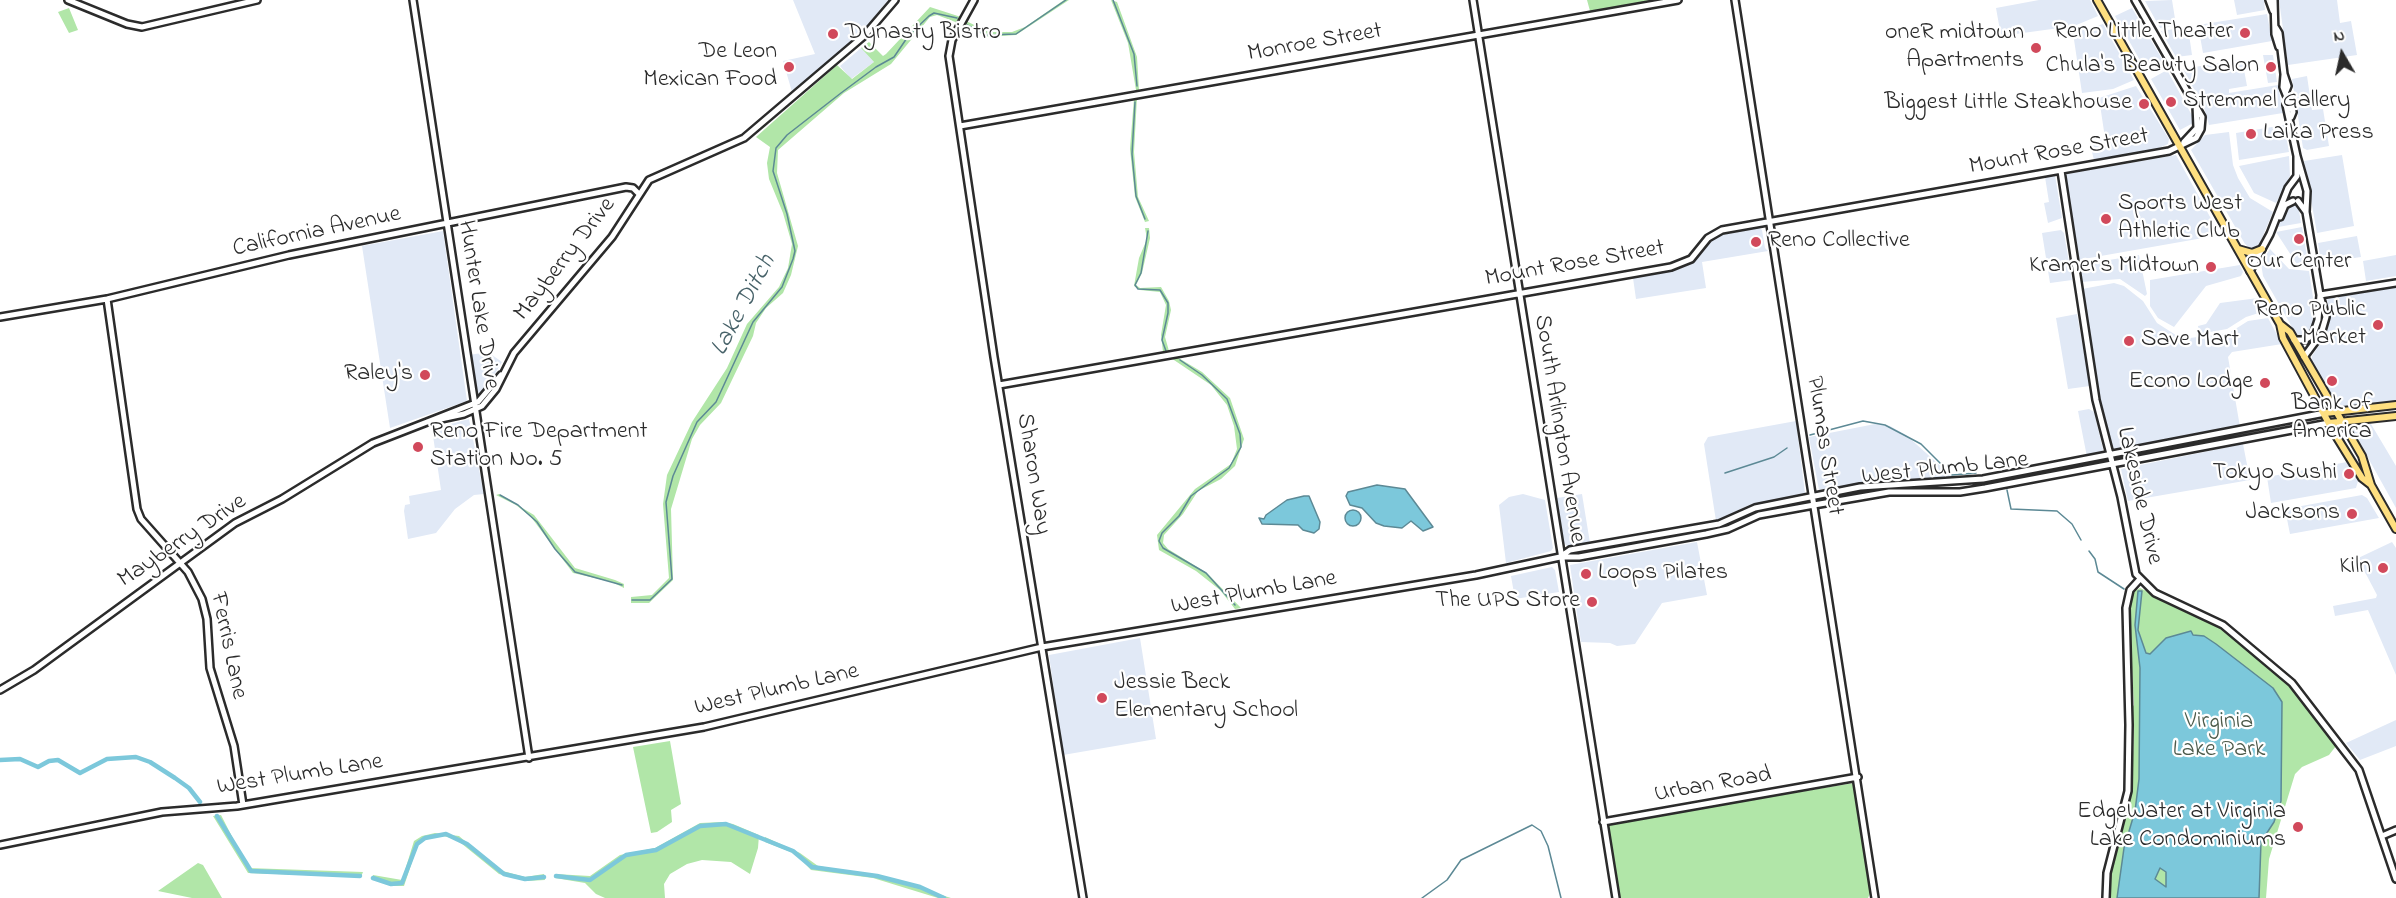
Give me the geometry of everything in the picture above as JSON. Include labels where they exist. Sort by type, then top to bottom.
[{"type":"main road","points":[[2097,0],[2280,324],[2283,338],[2335,422],[2362,478],[2372,485]]},
{"type":"main road","points":[[2238,249],[2252,253],[2262,249]]},
{"type":"main road","points":[[2280,324],[2290,332],[2294,339],[2335,422],[2366,464],[2372,485],[2396,529]]},
{"type":"main road","points":[[2330,413],[2396,405]]},
{"type":"main road","points":[[2335,422],[2396,416]]},
{"type":"street","points":[[68,0],[127,24],[142,27],[257,0]]},
{"type":"street","name":"Hunter Lake Drive","points":[[413,0],[529,758]]},
{"type":"street","name":"Mayberry Drive","points":[[474,407],[501,375],[519,346],[612,237],[649,180],[746,136],[865,35],[895,0]]},
{"type":"street","name":"Sharon Way","points":[[974,0],[952,40],[949,55],[999,385],[1083,898]]},
{"type":"street","name":"South Arlington Avenue","points":[[1473,0],[1616,898]]},
{"type":"street","name":"Monroe Street","points":[[960,126],[1678,0]]},
{"type":"street","name":"Plumas Street","points":[[1735,0],[1768,222],[1858,777],[1875,898]]},
{"type":"street","points":[[2135,0],[2196,105],[2197,128],[2180,146]]},
{"type":"street","points":[[2269,0],[2280,37],[2279,47],[2288,86],[2286,91],[2293,112],[2290,117],[2305,186],[2306,212],[2319,295],[2318,320],[2313,335],[2305,340],[2294,339]]},
{"type":"street","points":[[2273,11],[2274,0]]},
{"type":"street","name":"Mount Rose Street","points":[[999,385],[1676,266],[1691,259],[1715,232],[2154,155],[2180,146]]},
{"type":"street","points":[[2274,225],[2291,183],[2297,176],[2297,156]]},
{"type":"street","name":"Lakeside Drive","points":[[2061,171],[2096,400],[2127,527],[2133,565],[2140,579],[2130,590],[2126,608],[2128,791],[2107,873],[2106,898]]},
{"type":"street","points":[[2291,183],[2299,182],[2305,186]]},
{"type":"street","name":"California Avenue","points":[[0,317],[107,299],[289,255],[447,225],[626,187],[633,188],[639,194]]},
{"type":"street","points":[[2287,194],[2306,212]]},
{"type":"street","points":[[2250,271],[2285,205],[2306,196]]},
{"type":"street","points":[[2319,295],[2396,283]]},
{"type":"street","points":[[2304,357],[2325,326],[2326,312],[2319,295]]},
{"type":"street","name":"Ferris Lane","points":[[107,299],[139,514],[180,562],[198,589],[205,609],[210,668],[234,746],[243,805]]},
{"type":"street","name":"Mayberry Drive","points":[[0,690],[34,670],[229,527],[290,494],[366,447],[474,407],[492,396],[501,381],[501,375]]},
{"type":"street","points":[[471,388],[477,394],[488,391]]},
{"type":"street","name":"West Plumb Lane","points":[[1560,556],[1570,550],[1719,524],[1755,508],[1813,496],[1889,484],[1958,483],[2330,413]]},
{"type":"street","name":"West Plumb Lane","points":[[0,845],[162,812],[243,805],[714,725],[1042,647],[1468,576],[1560,556],[1579,556],[1723,531],[1759,515],[1814,505],[1889,492],[1971,490],[2335,422]]},
{"type":"street","points":[[2140,579],[2155,593],[2223,625],[2292,682],[2357,766],[2396,879]]},
{"type":"street","name":"Urban Road","points":[[1603,822],[1858,777]]},
{"type":"street","name":"Urban Road","points":[[1829,783],[1847,782],[1859,786]]},
{"type":"street","points":[[2382,836],[2396,830]]},
{"type":"shaded area","points":[[793,0],[888,0],[861,33],[792,92],[783,61],[815,54]]},
{"type":"shaded area","points":[[2039,0],[2090,0],[2098,16],[2074,26],[2001,36],[1996,8]]},
{"type":"shaded area","points":[[2172,0],[2176,25],[2160,28],[2145,1]]},
{"type":"shaded area","points":[[2234,0],[2264,0],[2265,10],[2237,15]]},
{"type":"shaded area","points":[[2279,0],[2337,0],[2340,23],[2351,21],[2357,55],[2288,65]]},
{"type":"shaded area","points":[[2132,8],[2162,59],[2146,71],[2115,16]]},
{"type":"shaded area","points":[[2267,14],[2272,41],[2203,53],[2198,25]]},
{"type":"shaded area","points":[[2103,24],[2134,80],[2113,89],[2082,93],[2073,33]]},
{"type":"shaded area","points":[[2188,27],[2192,55],[2176,57],[2161,31]]},
{"type":"shaded area","points":[[861,48],[874,62],[851,79],[840,66]]},
{"type":"shaded area","points":[[2263,55],[2273,55],[2277,82],[2268,83]]},
{"type":"shaded area","points":[[2242,59],[2247,86],[2229,89],[2229,93],[2278,85],[2283,113],[2209,125],[2204,107],[2183,69]]},
{"type":"shaded area","points":[[2167,70],[2195,122],[2180,130],[2151,79]]},
{"type":"shaded area","points":[[2307,76],[2312,110],[2323,109],[2329,146],[2307,150],[2303,148],[2292,79]]},
{"type":"shaded area","points":[[2136,86],[2169,139],[2168,144],[2152,151],[2094,160],[2089,140],[2105,138],[2099,98]]},
{"type":"shaded area","points":[[2284,125],[2289,152],[2239,160],[2236,133]]},
{"type":"shaded area","points":[[2229,132],[2233,165],[2238,178],[2250,198],[2273,212],[2259,245],[2252,250],[2245,244],[2191,150],[2205,135]]},
{"type":"shaded area","points":[[2176,155],[2220,235],[2078,260],[2065,179],[2067,174]]},
{"type":"shaded area","points":[[2342,155],[2354,226],[2317,233],[2304,161]]},
{"type":"shaded area","points":[[2289,156],[2290,176],[2276,203],[2254,193],[2239,166]]},
{"type":"shaded area","points":[[2055,175],[2062,218],[2048,223],[2044,203],[2049,202],[2045,177]]},
{"type":"shaded area","points":[[2298,204],[2301,223],[2278,227],[2288,206]]},
{"type":"shaded area","points":[[2302,227],[2308,262],[2298,266],[2276,232]]},
{"type":"shaded area","points":[[1759,228],[1762,230],[1765,248],[1768,251],[1702,262],[1706,288],[1636,299],[1633,278],[1686,265],[1717,236]]},
{"type":"shaded area","points":[[2061,230],[2064,233],[2072,280],[2050,283],[2042,233]]},
{"type":"shaded area","points":[[443,231],[467,401],[390,428],[362,246]]},
{"type":"shaded area","points":[[2357,236],[2361,257],[2321,263],[2318,243]]},
{"type":"shaded area","points":[[2270,249],[2289,269],[2309,271],[2316,317],[2310,333],[2303,337],[2297,336],[2263,276],[2261,263]]},
{"type":"shaded area","points":[[2139,255],[2147,294],[2145,296],[2120,279],[2081,282],[2079,265]]},
{"type":"shaded area","points":[[2396,255],[2396,276],[2366,281],[2363,261]]},
{"type":"shaded area","points":[[2240,265],[2243,272],[2241,276],[2206,286],[2174,327],[2158,318],[2150,306],[2150,280]]},
{"type":"shaded area","points":[[2114,283],[2124,286],[2143,301],[2157,323],[2182,339],[2229,333],[2248,321],[2268,318],[2282,344],[2232,352],[2228,357],[2240,427],[2113,450],[2099,399],[2082,289]]},
{"type":"shaded area","points":[[2396,287],[2396,401],[2336,407],[2312,362],[2312,356],[2322,341],[2330,320],[2327,299]]},
{"type":"shaded area","points":[[2258,298],[2262,312],[2246,317],[2227,329],[2199,334],[2198,326],[2206,324],[2220,303]]},
{"type":"shaded area","points":[[2077,314],[2090,386],[2068,389],[2056,318]]},
{"type":"shaded area","points":[[488,352],[502,362],[485,390],[479,393],[474,387],[469,355]]},
{"type":"shaded area","points":[[2089,409],[2094,412],[2103,449],[2101,454],[2087,457],[2078,411]]},
{"type":"shaded area","points":[[469,419],[484,494],[474,495],[455,509],[436,533],[408,539],[404,511],[405,505],[410,504],[409,496],[441,490],[432,429]]},
{"type":"shaded area","points":[[1796,421],[1805,493],[1749,505],[1716,521],[1704,444],[1708,437]]},
{"type":"shaded area","points":[[1875,424],[1890,426],[1906,435],[1955,479],[1889,480],[1819,490],[1809,437]]},
{"type":"shaded area","points":[[2371,424],[2396,466],[2396,508],[2353,431],[2354,426]]},
{"type":"shaded area","points":[[2243,444],[2250,480],[2128,501],[2121,469]]},
{"type":"shaded area","points":[[2347,462],[2358,481],[2356,488],[2271,503],[2267,477]]},
{"type":"shaded area","points":[[1523,494],[1545,500],[1553,548],[1551,551],[1506,563],[1499,505],[1509,497]]},
{"type":"shaded area","points":[[1582,494],[1590,543],[1567,546],[1564,543],[1557,498]]},
{"type":"shaded area","points":[[2362,495],[2367,498],[2379,518],[2290,534],[2285,509]]},
{"type":"shaded area","points":[[1697,542],[1707,595],[1662,603],[1635,644],[1617,646],[1610,643],[1581,642],[1570,565]]},
{"type":"shaded area","points":[[2392,542],[2396,548],[2396,675],[2368,610],[2335,616],[2333,606],[2376,598],[2377,595],[2367,576],[2364,571],[2355,567],[2354,560]]},
{"type":"shaded area","points":[[1552,567],[1555,570],[1559,592],[1515,599],[1511,576]]},
{"type":"shaded area","name":"Jessie Beck Elementary School","points":[[1140,638],[1156,739],[1063,755],[1049,655]]},
{"type":"shaded area","points":[[2396,720],[2396,746],[2360,760],[2346,743]]},
{"type":"green space","points":[[1064,0],[1069,0],[1016,35],[988,37],[964,26],[966,21],[989,32],[1012,32],[1025,27]]},
{"type":"green space","points":[[1111,0],[1117,2],[1137,57],[1139,90],[1136,90],[1128,43]]},
{"type":"green space","points":[[1587,0],[1655,0],[1590,11]]},
{"type":"green space","points":[[930,7],[961,17],[958,23],[937,15],[930,17],[891,64],[844,93],[778,150],[777,173],[798,246],[791,275],[783,293],[766,308],[756,323],[753,336],[721,403],[700,425],[692,439],[671,509],[673,580],[649,603],[631,603],[631,597],[652,595],[669,578],[663,504],[667,475],[692,422],[727,368],[747,324],[779,287],[788,268],[792,244],[783,213],[769,179],[767,163],[770,147],[756,137],[837,65],[852,79],[874,62],[861,48],[869,42],[883,56],[886,54]]},
{"type":"green space","points":[[69,8],[78,30],[69,33],[58,12]]},
{"type":"green space","points":[[1137,97],[1134,152],[1138,197],[1149,221],[1145,222],[1135,197],[1130,149],[1134,98]]},
{"type":"green space","points":[[1145,228],[1149,228],[1150,238],[1142,273],[1136,285],[1140,288],[1161,287],[1169,301],[1171,310],[1165,337],[1169,351],[1163,352],[1161,335],[1166,305],[1160,292],[1140,290],[1134,286],[1139,258],[1147,239]]},
{"type":"green space","points":[[1177,357],[1202,372],[1230,398],[1244,439],[1235,466],[1221,479],[1198,491],[1183,514],[1164,535],[1163,543],[1168,549],[1207,573],[1241,608],[1235,609],[1220,590],[1196,571],[1159,550],[1157,535],[1195,489],[1231,464],[1237,449],[1234,426],[1227,405],[1211,385],[1171,358]]},
{"type":"green space","points":[[499,494],[534,515],[575,568],[615,580],[624,584],[624,588],[612,582],[573,573],[531,517],[516,505],[496,495]]},
{"type":"green space","name":"Virginia Lake Park","points":[[2140,588],[2219,626],[2285,681],[2336,746],[2329,755],[2302,767],[2295,774],[2269,859],[2266,898],[2110,898],[2110,871],[2132,792],[2134,728],[2131,709],[2134,705],[2129,617],[2133,592]]},
{"type":"green space","points":[[670,741],[681,804],[671,810],[672,822],[657,832],[651,833],[633,747]]},
{"type":"green space","points":[[1854,783],[1871,891],[1868,898],[1618,898],[1606,824]]},
{"type":"green space","points":[[221,815],[248,868],[363,872],[361,877],[248,873],[213,816]]},
{"type":"green space","points":[[722,822],[759,835],[758,848],[750,874],[731,862],[702,860],[687,864],[670,874],[664,884],[665,898],[605,898],[596,894],[585,883],[555,878],[555,874],[590,876],[620,855],[655,848],[700,823]]},
{"type":"green space","points":[[435,833],[459,836],[499,870],[525,877],[544,874],[545,880],[527,881],[499,874],[456,839],[443,836],[425,838],[418,844],[404,886],[394,886],[372,879],[373,875],[402,880],[414,841],[422,836]]},
{"type":"green space","points":[[765,837],[800,853],[818,866],[884,877],[951,898],[938,898],[873,878],[811,870],[796,854],[765,842]]},
{"type":"green space","points":[[198,863],[203,865],[222,898],[192,898],[158,891]]},
{"type":"water","points":[[1377,485],[1405,489],[1433,527],[1423,531],[1411,521],[1402,528],[1384,526],[1376,523],[1362,508],[1350,505],[1346,496],[1348,492]]},
{"type":"water","points":[[1309,496],[1320,522],[1319,529],[1314,533],[1303,530],[1298,525],[1262,524],[1259,518],[1264,519],[1266,515],[1287,500]]},
{"type":"water","points":[[1353,510],[1361,518],[1353,526],[1345,518]]},
{"type":"water","name":"Virginia Lake Park","points":[[2138,591],[2142,591],[2138,630],[2146,653],[2150,654],[2166,638],[2191,631],[2193,635],[2204,636],[2216,644],[2273,688],[2282,702],[2281,801],[2274,822],[2261,842],[2259,898],[2117,898],[2124,848],[2135,811],[2139,779],[2140,668],[2135,625]],"holes":[[[2160,868],[2166,872],[2166,887],[2155,879]]]},
{"type":"waterway","name":"Lake Ditch","points":[[967,25],[986,35],[1016,34],[1066,0]]},
{"type":"waterway","name":"Lake Ditch","points":[[1113,0],[1134,54],[1137,86]]},
{"type":"waterway","name":"Lake Ditch","points":[[632,600],[650,600],[672,579],[666,502],[673,476],[697,422],[716,402],[753,322],[782,287],[793,259],[795,251],[787,214],[773,171],[776,148],[787,135],[841,93],[876,67],[894,57],[909,35],[929,16],[934,13],[957,18]]},
{"type":"waterway","name":"Lake Ditch","points":[[1135,102],[1132,154],[1136,196],[1145,219]]},
{"type":"waterway","name":"Lake Ditch","points":[[1148,231],[1141,273],[1135,285],[1138,289],[1160,290],[1168,303],[1162,340],[1166,351]]},
{"type":"waterway","name":"Lake Ditch","points":[[1180,360],[1202,375],[1227,399],[1240,434],[1241,447],[1229,468],[1191,496],[1179,516],[1162,533],[1159,541],[1163,548],[1206,573],[1235,605]]},
{"type":"waterway","points":[[1810,435],[1863,421],[1885,425],[1921,444],[1952,475],[1976,473]]},
{"type":"waterway","points":[[1725,473],[1774,457],[1787,448]]},
{"type":"waterway","points":[[2007,490],[2011,509],[2057,511],[2072,524],[2081,540]]},
{"type":"waterway","name":"Lake Ditch","points":[[500,495],[518,505],[537,522],[555,549],[575,572],[622,585]]},
{"type":"waterway","points":[[2089,551],[2095,559],[2098,572],[2124,589]]},
{"type":"waterway","points":[[0,760],[20,759],[38,767],[49,761],[58,760],[80,773],[107,759],[136,757],[150,762],[175,778],[189,788],[200,802]]},
{"type":"waterway","points":[[217,816],[251,871],[360,876]]},
{"type":"waterway","points":[[556,876],[590,880],[626,855],[656,850],[700,826],[726,824],[793,851],[812,867],[877,876],[920,887],[944,898]]},
{"type":"waterway","points":[[1422,898],[1447,880],[1461,860],[1532,825],[1541,831],[1548,846],[1561,898]]},
{"type":"waterway","points":[[373,878],[391,884],[402,883],[417,844],[425,838],[446,834],[467,844],[504,874],[525,879],[544,877]]},
{"type":"place","name":"Reno Little Theater","points":[[2245,33]]},
{"type":"place","name":"Dynasty Bistro","points":[[833,34]]},
{"type":"place","name":"oneR midtown Apartments","points":[[2036,48]]},
{"type":"place","name":"De Leon Mexican Food","points":[[789,67]]},
{"type":"place","name":"Chula's Beauty Salon","points":[[2271,67]]},
{"type":"place","name":"Stremmel Gallery","points":[[2171,102]]},
{"type":"place","name":"Biggest Little Steakhouse","points":[[2144,104]]},
{"type":"place","name":"Laika Press","points":[[2251,134]]},
{"type":"place","name":"Sports West Athletic Club","points":[[2106,219]]},
{"type":"place","name":"Our Center","points":[[2299,239]]},
{"type":"place","name":"Reno Collective","points":[[1756,242]]},
{"type":"place","name":"Kramer's Midtown","points":[[2211,267]]},
{"type":"place","name":"Reno Public Market","points":[[2378,325]]},
{"type":"place","name":"Save Mart","points":[[2129,341]]},
{"type":"place","name":"Raley's","points":[[425,375]]},
{"type":"place","name":"Bank of America","points":[[2332,381]]},
{"type":"place","name":"Econo Lodge","points":[[2265,383]]},
{"type":"place","name":"Reno Fire Department Station No. 5","points":[[418,447]]},
{"type":"place","name":"Tokyo Sushi","points":[[2349,474]]},
{"type":"place","name":"Jacksons","points":[[2352,514]]},
{"type":"place","name":"Kiln","points":[[2383,568]]},
{"type":"place","name":"Loops Pilates","points":[[1586,574]]},
{"type":"place","name":"The UPS Store","points":[[1592,602]]},
{"type":"place","name":"Jessie Beck Elementary School","points":[[1102,698]]},
{"type":"place","name":"EdgeWater at Virginia Lake Condominiums","points":[[2298,827]]}]
